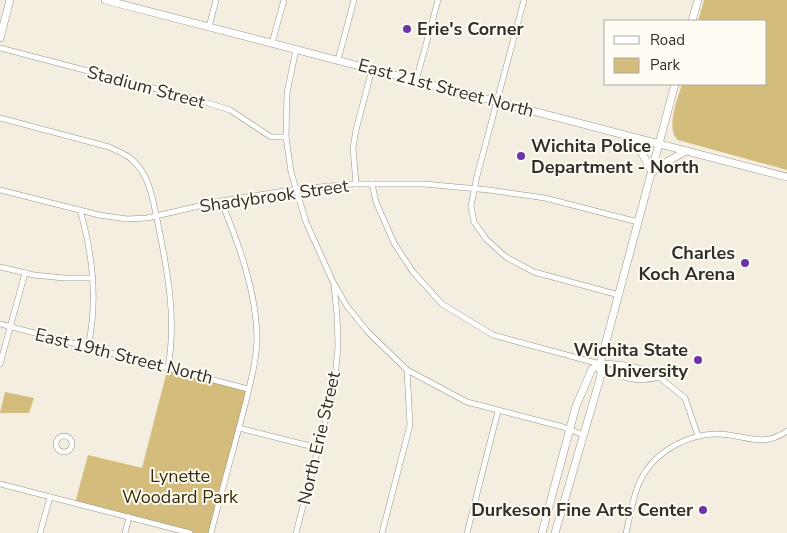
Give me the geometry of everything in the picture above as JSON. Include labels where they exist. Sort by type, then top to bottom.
[{"type":"main road","points":[[0,38],[10,0]]},
{"type":"main road","name":"East 21st Street North","points":[[105,0],[787,177]]},
{"type":"main road","points":[[692,20],[698,0]]},
{"type":"main road","points":[[556,533],[601,375],[600,364],[675,85]]},
{"type":"main road","points":[[627,135],[642,153],[652,172]]},
{"type":"main road","points":[[652,172],[686,151]]},
{"type":"main road","points":[[542,533],[576,406],[592,369],[600,364]]},
{"type":"street","points":[[208,27],[216,0]]},
{"type":"street","points":[[272,43],[284,0]]},
{"type":"street","points":[[338,60],[354,0]]},
{"type":"street","points":[[416,81],[438,0]]},
{"type":"street","points":[[524,0],[475,188],[472,206],[474,222],[486,239],[506,256],[534,272],[619,295]]},
{"type":"street","name":"Stadium Street","points":[[0,48],[195,99],[230,110],[271,137],[286,137]]},
{"type":"street","points":[[296,49],[287,93],[286,137],[291,172],[306,222],[333,282],[347,306],[366,331],[407,370],[467,402],[584,435]]},
{"type":"street","points":[[356,184],[353,148],[372,69]]},
{"type":"street","points":[[0,118],[110,147],[126,155],[137,164],[144,175],[150,191],[168,278],[171,307],[171,348],[168,367]]},
{"type":"street","name":"Shadybrook Street","points":[[0,190],[99,215],[127,219],[156,216],[221,202],[297,189],[356,184],[424,184],[475,188],[545,198],[638,222]]},
{"type":"street","points":[[372,184],[376,202],[394,243],[413,272],[442,304],[493,335],[600,364],[615,363],[653,373],[685,398],[698,436]]},
{"type":"street","points":[[211,533],[239,428],[255,359],[257,337],[253,302],[241,255],[221,202]]},
{"type":"street","points":[[80,210],[88,239],[93,278],[92,330],[88,347]]},
{"type":"street","points":[[0,266],[25,273],[64,278],[93,278]]},
{"type":"street","points":[[0,364],[25,273]]},
{"type":"street","name":"North Erie Street","points":[[296,533],[335,378],[338,346],[333,282]]},
{"type":"street","name":"East 19th Street North","points":[[0,324],[248,389]]},
{"type":"street","points":[[600,364],[611,373],[636,380],[649,381],[659,377]]},
{"type":"street","points":[[382,533],[410,425],[407,370]]},
{"type":"street","points":[[467,533],[498,411]]},
{"type":"street","points":[[239,428],[318,448]]},
{"type":"street","points":[[626,533],[639,482],[657,458],[682,441],[698,436],[721,434],[752,440],[768,440],[780,436],[787,431]]},
{"type":"street","points":[[0,484],[190,533]]},
{"type":"street","points":[[40,533],[50,497]]},
{"type":"street","points":[[125,533],[129,517]]},
{"type":"green space","points":[[704,0],[787,0],[787,170],[678,140],[674,135],[672,121],[682,85],[767,85],[767,20],[698,20]]},
{"type":"green space","name":"Lynette Woodard Park","points":[[168,367],[248,389],[211,533],[190,533],[75,503],[88,455],[142,468]]},
{"type":"green space","points":[[5,392],[34,398],[29,413],[0,413]]},
{"type":"place","name":"Erie's Corner","points":[[407,29]]},
{"type":"place","name":"Wichita Police Department - North","points":[[521,156]]},
{"type":"place","name":"Charles Koch Arena","points":[[745,263]]},
{"type":"place","name":"Wichita State University","points":[[698,360]]},
{"type":"place","name":"Durkeson Fine Arts Center","points":[[703,510]]}]
